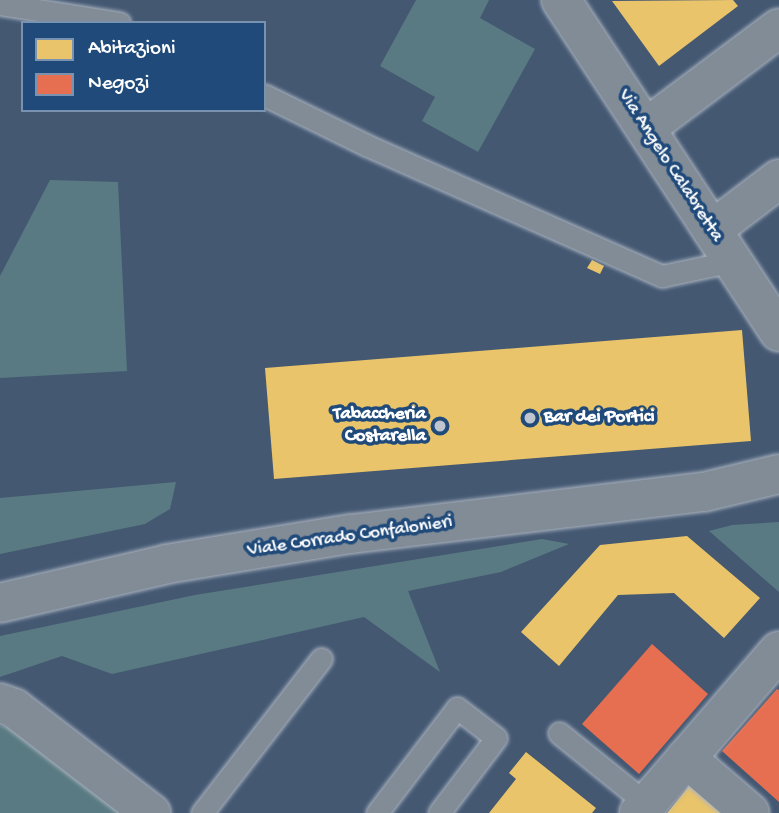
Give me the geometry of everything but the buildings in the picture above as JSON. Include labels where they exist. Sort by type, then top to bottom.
[{"type":"street","name":"Via Angelo Calabretta","points":[[561,0],[779,332]]},
{"type":"street","points":[[646,128],[779,28]]},
{"type":"street","points":[[712,230],[779,179]]},
{"type":"street","points":[[704,492],[779,474]]},
{"type":"street","points":[[704,492],[779,499]]},
{"type":"street","name":"Viale Corrado Confalonieri","points":[[0,603],[167,564],[351,534],[704,492]]},
{"type":"street","points":[[643,809],[779,652]]},
{"type":"street","points":[[0,703],[14,708],[151,813]]},
{"type":"street","points":[[686,758],[750,813]]},
{"type":"lane","points":[[0,4],[107,21]]},
{"type":"lane","points":[[266,96],[366,145],[662,276],[733,261]]},
{"type":"lane","points":[[202,813],[321,659]]},
{"type":"lane","points":[[377,813],[457,708],[496,738],[439,813]]},
{"type":"lane","points":[[559,733],[643,809]]},
{"type":"green space","points":[[416,0],[489,0],[480,18],[535,49],[478,152],[422,121],[435,97],[380,66]]},
{"type":"green space","points":[[50,180],[118,182],[127,371],[0,378],[0,276]]},
{"type":"green space","points":[[176,482],[170,509],[145,524],[0,554],[0,498]]},
{"type":"green space","points":[[779,522],[779,592],[709,531],[732,525]]},
{"type":"green space","points":[[542,539],[569,544],[501,572],[408,591],[440,672],[364,617],[112,674],[62,656],[0,677],[0,636],[195,595]]},
{"type":"green space","points":[[0,726],[19,729],[126,813],[0,813]]},
{"type":"place","name":"Bar dei Portici","points":[[530,418]]},
{"type":"place","name":"Tabaccheria Costarella","points":[[440,426]]}]
